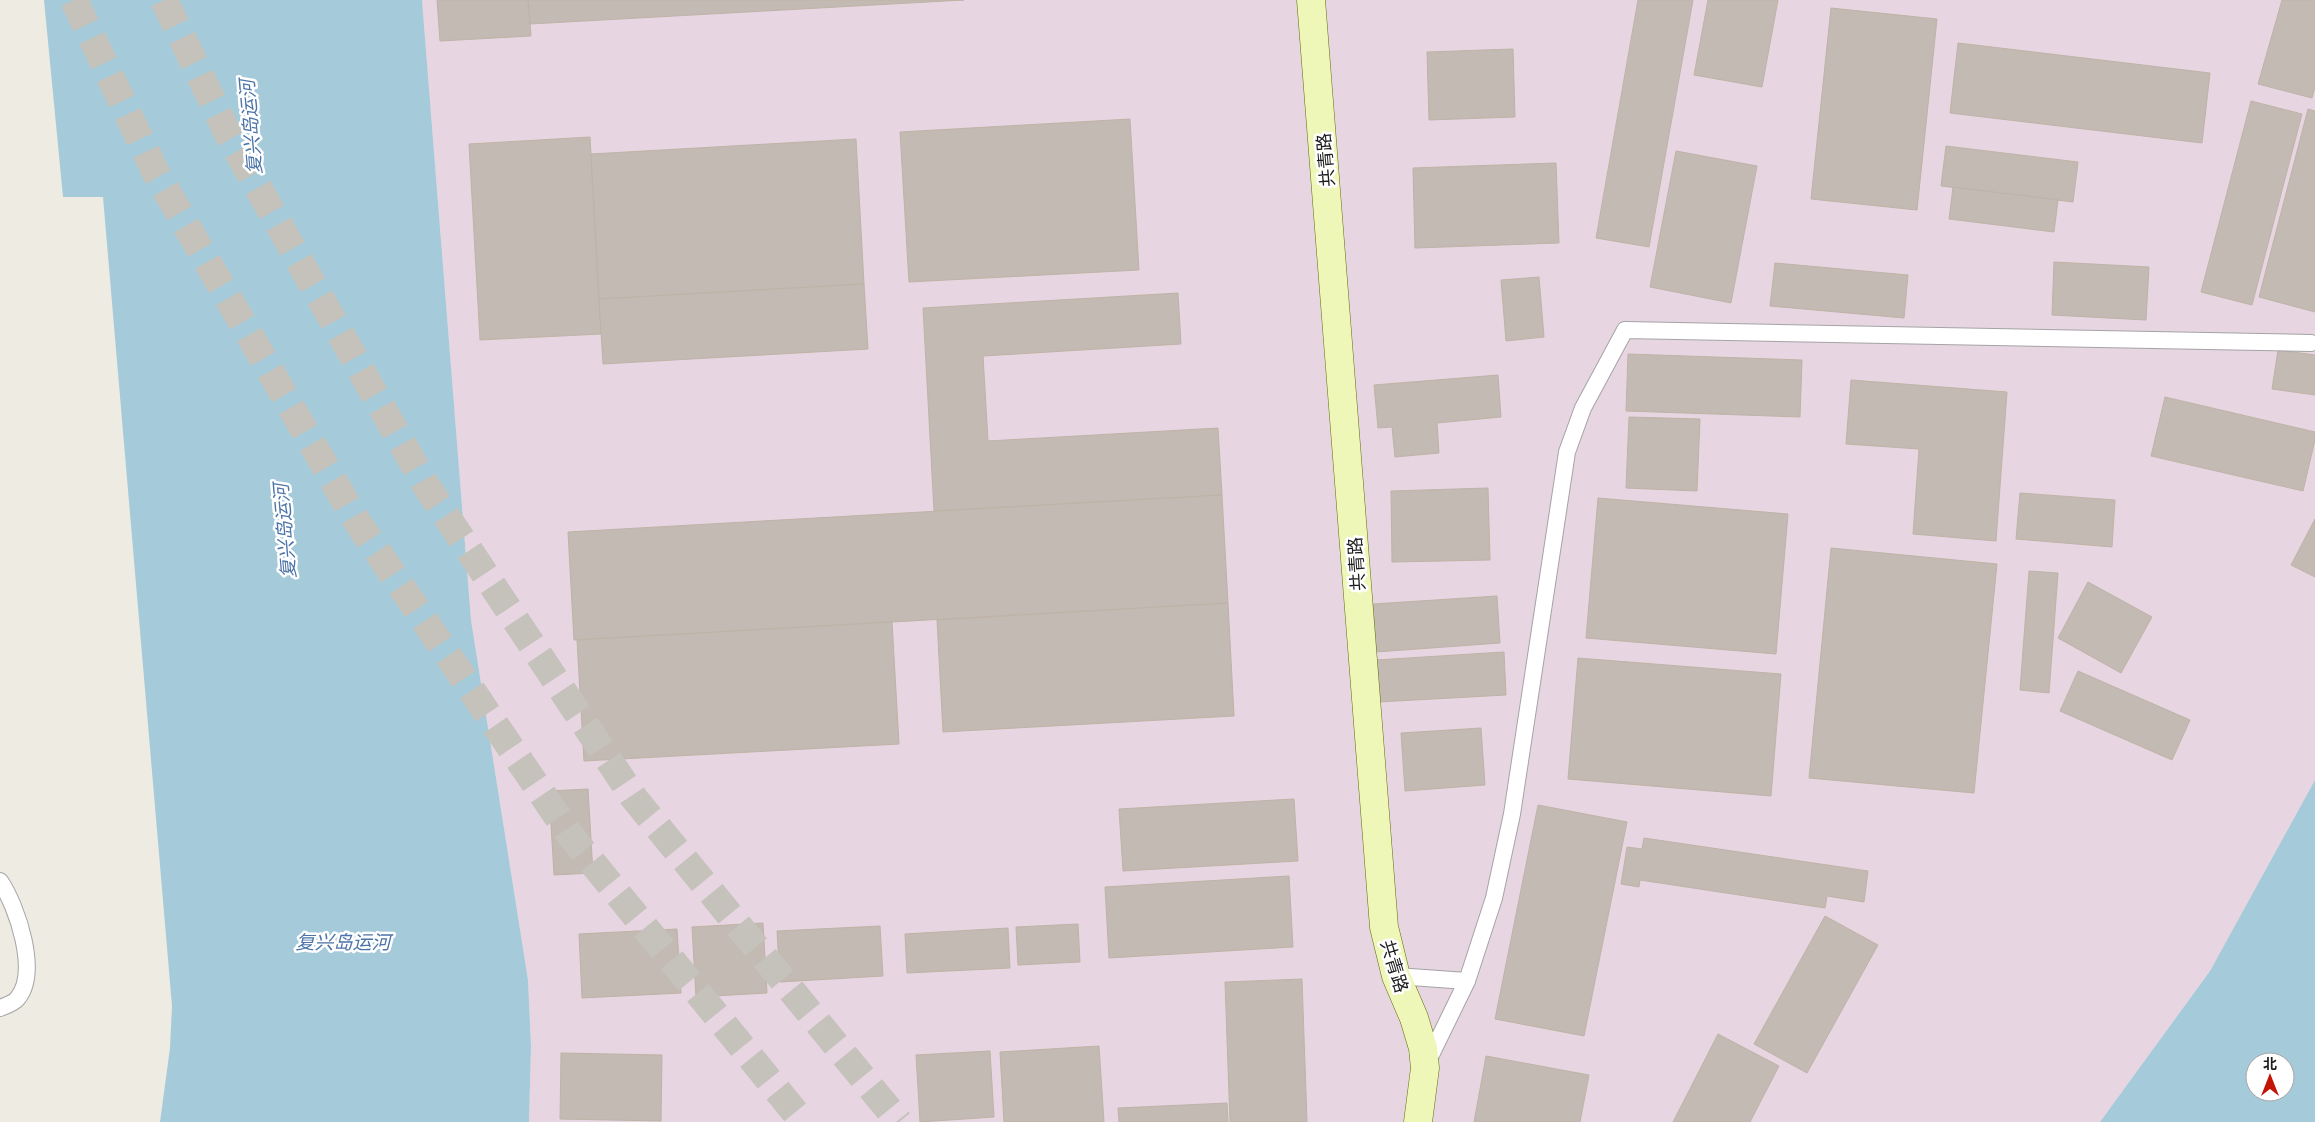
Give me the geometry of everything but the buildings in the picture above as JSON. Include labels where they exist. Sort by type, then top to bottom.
[{"type":"street","name":"共青路","points":[[1311,0],[1384,927],[1396,976],[1419,1033],[1425,1068],[1418,1122]]},
{"type":"lane","points":[[1425,1068],[1467,982],[1494,898],[1512,814],[1567,452],[1583,408],[1625,330],[2311,343]]},
{"type":"lane","points":[[0,881],[7,891],[19,921],[26,954],[26,978],[17,999],[0,1008]]},
{"type":"lane","points":[[1396,976],[1467,982]]},
{"type":"shaded area","points":[[422,0],[2315,0],[2315,780],[2210,971],[2100,1122],[529,1122],[531,1046],[528,980],[471,620]]},
{"type":"water","name":"复兴岛运河","points":[[44,0],[422,0],[471,620],[528,980],[531,1046],[529,1122],[160,1122],[170,1048],[172,1006],[103,197],[63,197]]},
{"type":"water","points":[[2315,780],[2315,1122],[2100,1122],[2210,971]]},
{"type":"tunnel","points":[[74,0],[155,171],[356,520],[570,835],[803,1122]]},
{"type":"tunnel","points":[[164,0],[229,136],[425,484],[634,798],[899,1122]]}]
